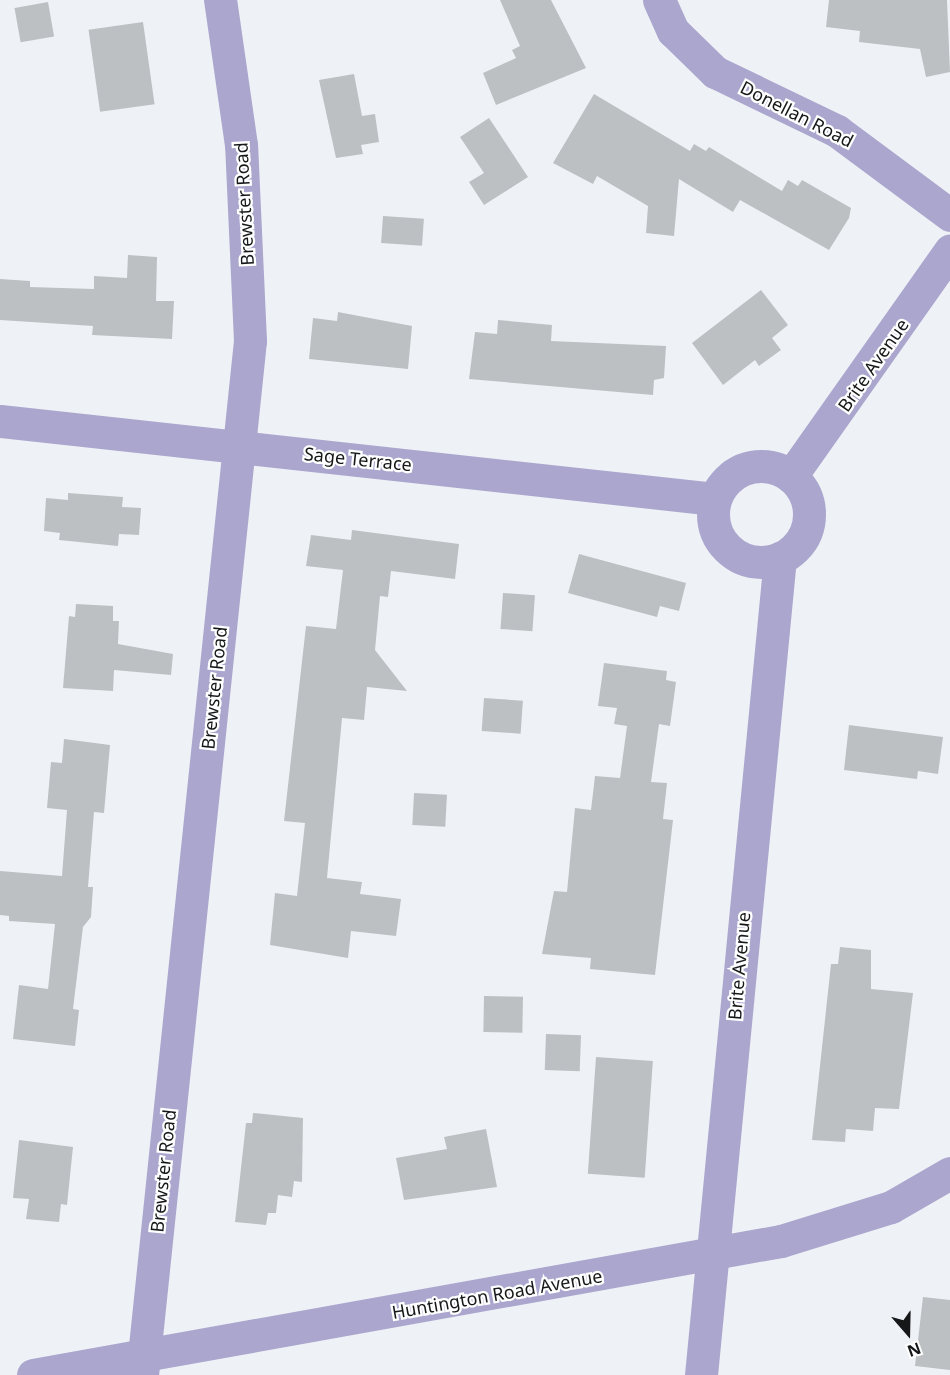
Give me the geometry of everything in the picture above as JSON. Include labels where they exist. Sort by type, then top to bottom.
[{"type":"street","name":"Brewster Road","points":[[143,1366],[250,341],[241,145],[220,0]]},
{"type":"street","name":"Donellan Road","points":[[659,0],[673,31],[715,72],[837,131],[950,215]]},
{"type":"street","name":"Brite Avenue","points":[[791,476],[950,251]]},
{"type":"street","name":"Sage Terrace","points":[[0,420],[715,499]]},
{"type":"street","points":[[750,467],[777,469],[791,476],[810,511],[802,541],[780,558],[750,561],[722,543],[715,528],[715,499],[732,476],[750,467]]},
{"type":"street","name":"Brite Avenue","points":[[701,1375],[780,558]]},
{"type":"street","name":"Huntington Road Avenue","points":[[33,1375],[143,1366],[712,1255],[852,1222],[950,1173]]},
{"type":"building","points":[[500,0],[551,0],[586,68],[496,105],[483,73],[516,58],[512,50],[520,46]]},
{"type":"building","points":[[829,0],[947,0],[950,72],[926,77],[920,49],[859,42],[860,31],[826,27]]},
{"type":"building","points":[[48,2],[54,36],[21,42],[15,8]]},
{"type":"building","points":[[143,22],[155,104],[100,112],[89,30]]},
{"type":"building","points":[[354,74],[362,116],[375,114],[379,142],[361,145],[363,154],[336,158],[319,80]]},
{"type":"building","points":[[594,94],[690,151],[694,144],[706,151],[709,147],[782,191],[788,180],[798,186],[802,180],[851,208],[849,218],[829,250],[740,200],[733,212],[679,179],[674,236],[646,233],[648,206],[597,176],[593,184],[553,163]]},
{"type":"building","points":[[489,118],[528,177],[484,205],[469,182],[484,173],[460,137]]},
{"type":"building","points":[[383,216],[424,219],[422,246],[381,243]]},
{"type":"building","points":[[128,255],[157,257],[156,301],[174,301],[172,339],[92,335],[93,326],[0,320],[0,279],[30,281],[30,287],[94,289],[94,276],[127,278]]},
{"type":"building","points":[[761,290],[788,325],[772,338],[781,350],[759,366],[755,360],[723,385],[692,343]]},
{"type":"building","points":[[338,312],[412,326],[408,369],[309,359],[313,318],[337,321]]},
{"type":"building","points":[[498,320],[552,325],[551,341],[666,346],[664,378],[654,380],[653,395],[469,379],[475,332],[497,334]]},
{"type":"building","points":[[68,493],[123,497],[122,507],[141,508],[139,535],[119,534],[118,546],[59,540],[60,533],[44,531],[46,498],[68,500]]},
{"type":"building","points":[[352,530],[459,544],[455,579],[391,571],[388,597],[380,596],[375,650],[407,691],[367,687],[364,720],[342,718],[327,878],[362,882],[360,894],[401,899],[396,936],[351,931],[348,958],[270,945],[275,893],[297,896],[305,823],[284,821],[306,626],[336,629],[343,570],[306,566],[311,535],[351,540]]},
{"type":"building","points":[[579,554],[686,583],[679,611],[660,606],[657,617],[568,593]]},
{"type":"building","points":[[503,593],[535,595],[532,631],[500,629]]},
{"type":"building","points":[[76,604],[113,606],[113,621],[119,621],[118,644],[173,654],[171,675],[114,670],[113,691],[63,688],[69,616],[75,617]]},
{"type":"building","points":[[604,663],[667,671],[666,680],[676,682],[670,726],[659,724],[651,782],[667,783],[663,819],[673,820],[655,975],[590,969],[591,958],[542,954],[554,891],[567,892],[575,808],[591,810],[595,776],[620,778],[627,726],[614,724],[617,708],[598,706]]},
{"type":"building","points":[[484,698],[523,701],[521,734],[482,731]]},
{"type":"building","points":[[849,725],[943,737],[938,774],[918,771],[917,779],[844,770]]},
{"type":"building","points":[[64,739],[110,745],[104,813],[94,812],[88,887],[93,887],[91,917],[83,927],[73,1009],[79,1010],[75,1046],[13,1039],[19,985],[48,989],[55,924],[9,921],[9,916],[0,915],[0,871],[62,876],[67,810],[47,808],[51,762],[62,763]]},
{"type":"building","points":[[414,793],[447,795],[445,827],[412,825]]},
{"type":"building","points":[[840,947],[871,950],[871,989],[913,993],[899,1109],[875,1108],[873,1131],[846,1129],[845,1142],[812,1140],[831,964],[838,964]]},
{"type":"building","points":[[484,996],[523,997],[522,1033],[483,1032]]},
{"type":"building","points":[[546,1034],[581,1035],[580,1071],[545,1070]]},
{"type":"building","points":[[596,1057],[653,1061],[645,1178],[588,1174]]},
{"type":"building","points":[[253,1113],[303,1118],[302,1182],[294,1181],[292,1197],[278,1195],[276,1213],[268,1213],[266,1225],[235,1222],[246,1123],[252,1123]]},
{"type":"building","points":[[486,1129],[497,1187],[404,1200],[396,1158],[447,1149],[444,1137]]},
{"type":"building","points":[[19,1140],[73,1147],[67,1205],[61,1204],[59,1222],[26,1219],[29,1199],[13,1198]]},
{"type":"building","points":[[923,1297],[950,1300],[950,1370],[915,1366]]}]
